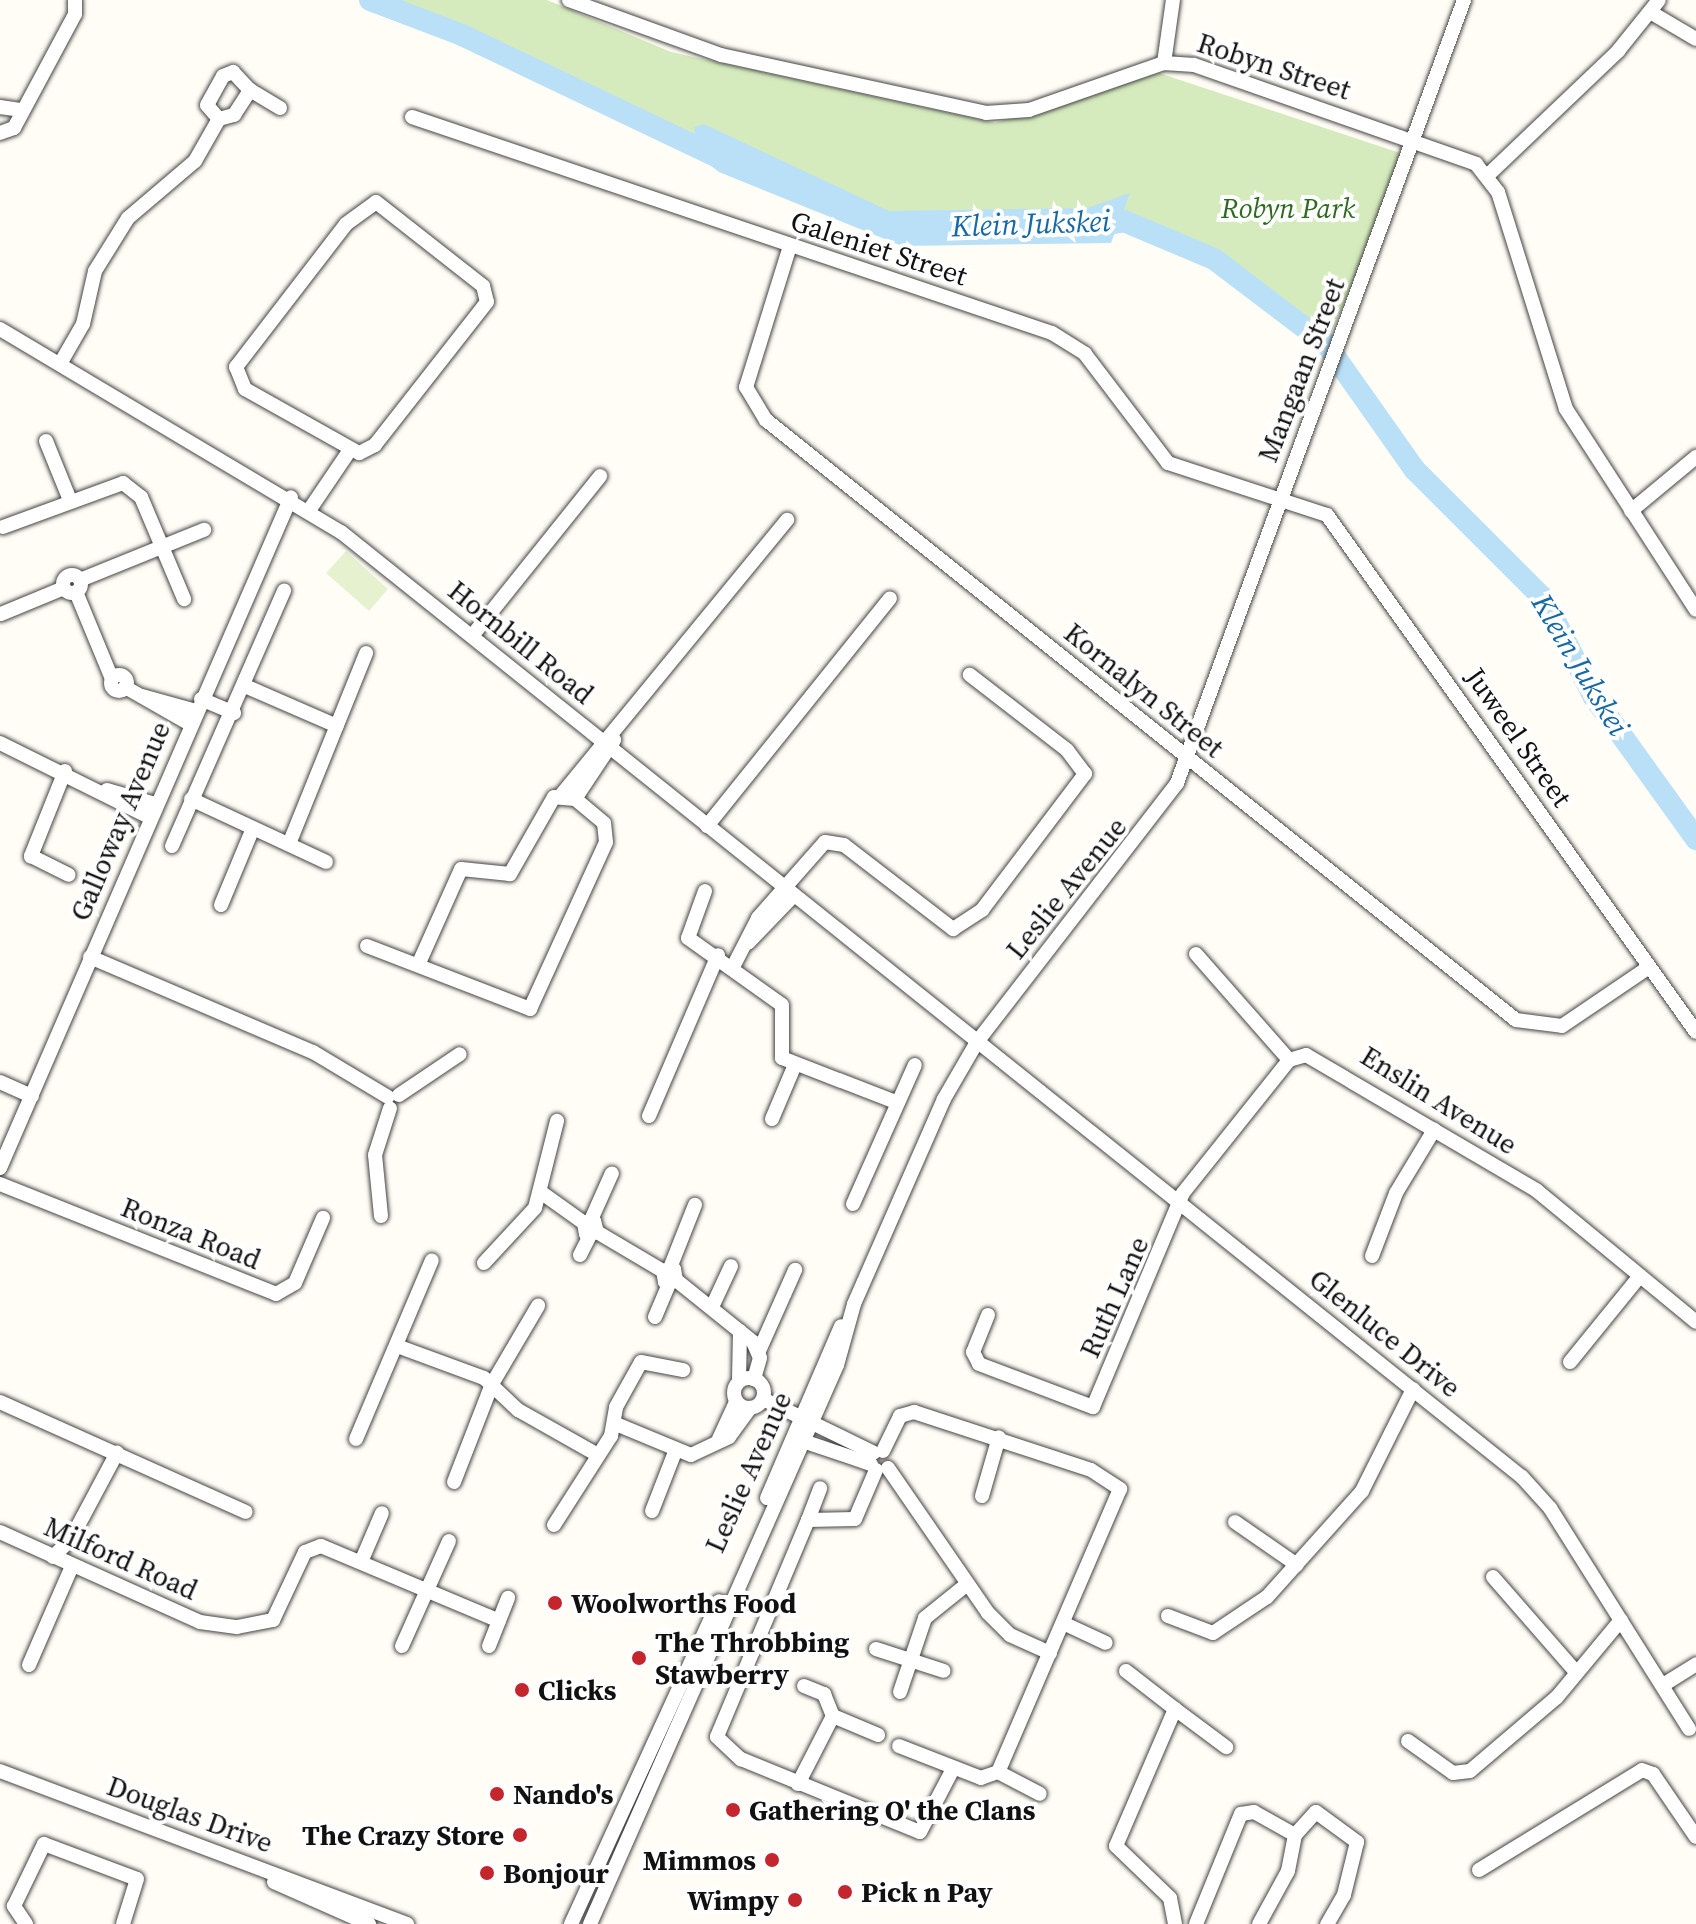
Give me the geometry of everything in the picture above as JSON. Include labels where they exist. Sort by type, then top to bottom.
[{"type":"street","points":[[0,133],[11,131],[75,14],[75,0]]},
{"type":"street","name":"Robyn Street","points":[[569,0],[721,55],[986,113],[1029,110],[1164,63],[1216,71],[1416,140],[1488,175]]},
{"type":"street","points":[[1164,63],[1173,0]]},
{"type":"street","name":"Mangaan Street","points":[[1187,759],[1278,500],[1308,432],[1416,140],[1464,0]]},
{"type":"street","points":[[1696,39],[1656,7],[1488,175],[1556,388],[1696,610]]},
{"type":"street","points":[[219,119],[207,105],[223,76],[233,72],[250,90],[280,108]]},
{"type":"street","points":[[60,364],[83,324],[95,271],[120,231],[195,161],[219,119],[234,115],[250,90]]},
{"type":"street","points":[[0,107],[22,110]]},
{"type":"street","name":"Galeniet Street","points":[[412,117],[1071,341],[1161,458],[1278,500]]},
{"type":"street","points":[[376,202],[483,286],[487,302],[375,445],[365,453],[350,450],[245,389],[236,367],[346,224],[376,202]]},
{"type":"street","name":"Kornalyn Street","points":[[790,246],[747,383],[751,404],[1187,759],[1524,1024],[1566,1024],[1649,967]]},
{"type":"street","name":"Hornbill Road","points":[[0,329],[310,509],[610,740],[707,826],[977,1042]]},
{"type":"street","points":[[46,441],[70,500]]},
{"type":"street","points":[[310,509],[350,450]]},
{"type":"street","points":[[1631,511],[1696,457]]},
{"type":"street","points":[[472,636],[600,476]]},
{"type":"street","points":[[3,527],[70,500],[128,485],[184,599]]},
{"type":"street","name":"Galloway Avenue","points":[[0,1168],[152,810],[291,497]]},
{"type":"street","name":"Juweel Street","points":[[1278,500],[1327,515],[1345,534],[1696,1032]]},
{"type":"street","points":[[418,965],[461,869],[510,874],[535,820],[568,797],[610,740],[787,520]]},
{"type":"street","points":[[1,614],[73,587],[204,530]]},
{"type":"street","points":[[73,587],[119,683],[142,696],[196,711],[234,713]]},
{"type":"street","points":[[172,846],[191,799],[234,713],[284,591]]},
{"type":"street","points":[[707,826],[890,598]]},
{"type":"street","points":[[289,844],[366,653]]},
{"type":"street","points":[[734,965],[788,891],[815,847],[836,842],[947,926],[969,924],[1085,774],[1067,750],[970,675]]},
{"type":"street","points":[[245,686],[337,726]]},
{"type":"street","points":[[0,743],[152,810]]},
{"type":"street","name":"Leslie Avenue","points":[[571,1924],[808,1418],[914,1162],[977,1042],[1134,847],[1187,759]]},
{"type":"street","points":[[65,771],[31,856],[69,875]]},
{"type":"street","points":[[367,946],[519,1010],[534,1007],[606,842],[604,823],[568,797]]},
{"type":"street","points":[[191,799],[326,862]]},
{"type":"street","points":[[221,905],[253,828]]},
{"type":"street","points":[[705,891],[688,938],[734,965],[786,1010],[780,1052],[794,1067],[898,1103]]},
{"type":"street","points":[[1180,1204],[1289,1060],[1196,954]]},
{"type":"street","points":[[649,1116],[718,955]]},
{"type":"street","points":[[90,957],[313,1052],[392,1100]]},
{"type":"street","name":"Glenluce Drive","points":[[977,1042],[1538,1491],[1689,1729]]},
{"type":"street","points":[[381,1216],[375,1155],[392,1100],[460,1054]]},
{"type":"street","name":"Enslin Avenue","points":[[1289,1060],[1321,1058],[1536,1190],[1696,1322]]},
{"type":"street","points":[[853,1204],[915,1065]]},
{"type":"street","points":[[772,1119],[794,1067]]},
{"type":"street","points":[[0,1082],[32,1096]]},
{"type":"street","points":[[484,1263],[516,1236],[542,1193],[557,1121]]},
{"type":"street","points":[[1372,1256],[1396,1193],[1434,1130]]},
{"type":"street","points":[[580,1255],[612,1173]]},
{"type":"street","name":"Ronza Road","points":[[0,1184],[276,1294],[295,1283],[323,1218]]},
{"type":"street","points":[[542,1193],[712,1307],[759,1351]]},
{"type":"street","name":"Ruth Lane","points":[[988,1315],[973,1352],[979,1364],[1090,1409],[1180,1204]]},
{"type":"street","points":[[655,1317],[695,1205]]},
{"type":"street","points":[[356,1439],[432,1260]]},
{"type":"street","points":[[712,1307],[731,1266]]},
{"type":"street","points":[[616,1424],[675,1452],[696,1454],[718,1441],[743,1405],[747,1380],[795,1270]]},
{"type":"street","points":[[1570,1362],[1639,1277]]},
{"type":"street","points":[[454,1482],[492,1384],[538,1306]]},
{"type":"street","points":[[740,1331],[747,1380],[763,1399],[808,1418],[878,1461],[966,1585],[1006,1631],[1050,1653]]},
{"type":"street","points":[[397,1346],[492,1384],[518,1410],[598,1455]]},
{"type":"street","points":[[554,1525],[616,1424],[616,1407],[644,1359],[683,1370]]},
{"type":"street","points":[[1168,1616],[1207,1632],[1222,1630],[1297,1565],[1365,1485],[1413,1389]]},
{"type":"street","points":[[743,1405],[763,1399]]},
{"type":"street","points":[[0,1402],[246,1512]]},
{"type":"street","points":[[808,1520],[855,1519],[878,1461],[907,1412],[999,1437],[1120,1486],[998,1772],[981,1778],[899,1746]]},
{"type":"street","points":[[982,1496],[999,1437]]},
{"type":"street","points":[[798,1440],[878,1461]]},
{"type":"street","name":"Leslie Avenue","points":[[590,1924],[798,1440]]},
{"type":"street","points":[[652,1511],[675,1452]]},
{"type":"street","points":[[53,1557],[71,1539],[117,1453]]},
{"type":"street","points":[[820,1488],[716,1732],[730,1752],[798,1784],[923,1832],[953,1769]]},
{"type":"street","points":[[361,1562],[382,1513]]},
{"type":"street","points":[[1235,1522],[1297,1565]]},
{"type":"street","name":"Milford Road","points":[[0,1532],[187,1618],[237,1627],[273,1620],[313,1548],[361,1562],[499,1621]]},
{"type":"street","points":[[402,1646],[449,1541]]},
{"type":"street","points":[[29,1665],[72,1566]]},
{"type":"street","points":[[1493,1577],[1576,1672]]},
{"type":"street","points":[[900,1692],[909,1661],[930,1612],[966,1585]]},
{"type":"street","points":[[489,1646],[508,1598]]},
{"type":"street","points":[[1408,1741],[1453,1773],[1470,1771],[1576,1672],[1621,1620]]},
{"type":"street","points":[[1063,1623],[1106,1643]]},
{"type":"street","points":[[876,1649],[944,1671]]},
{"type":"street","points":[[1663,1685],[1696,1664]]},
{"type":"street","points":[[1126,1671],[1226,1747]]},
{"type":"street","points":[[804,1686],[824,1694],[833,1716],[878,1735]]},
{"type":"street","points":[[1175,1709],[1116,1846],[1170,1898],[1175,1924]]},
{"type":"street","points":[[798,1784],[833,1716]]},
{"type":"street","points":[[1479,1870],[1642,1770],[1653,1774],[1696,1837]]},
{"type":"street","name":"Douglas Drive","points":[[0,1771],[407,1924]]},
{"type":"street","points":[[998,1772],[1040,1794]]},
{"type":"street","name":"Douglas Drive","points":[[0,1778],[369,1924]]},
{"type":"street","points":[[1196,1924],[1241,1814],[1254,1812],[1295,1835]]},
{"type":"street","points":[[1259,1924],[1288,1871],[1295,1835],[1316,1812],[1357,1842],[1344,1895],[1327,1924]]},
{"type":"street","points":[[26,1924],[14,1906],[44,1844],[137,1879],[123,1924]]},
{"type":"green space","name":"Robyn Park","points":[[370,0],[547,0],[671,52],[995,123],[1159,73],[1409,156],[1326,344],[1214,259],[1125,221],[1084,229],[896,230]]},
{"type":"green space","points":[[346,551],[388,589],[369,611],[326,573]]},
{"type":"water","points":[[704,124],[889,211],[1087,208],[1130,193],[1111,243],[902,246],[719,172],[697,155],[694,127]]},
{"type":"waterway","name":"Klein Jukskei","points":[[370,0],[462,35],[722,159]]},
{"type":"waterway","name":"Klein Jukskei","points":[[1091,227],[1124,221],[1214,259],[1326,344],[1415,470],[1544,599],[1594,697],[1696,839]]},
{"type":"place","name":"Woolworths Food","points":[[555,1603]]},
{"type":"place","name":"The Throbbing Stawberry","points":[[639,1658]]},
{"type":"place","name":"Clicks","points":[[522,1690]]},
{"type":"place","name":"Nando's","points":[[497,1794]]},
{"type":"place","name":"Gathering O' the Clans","points":[[733,1810]]},
{"type":"place","name":"The Crazy Store","points":[[520,1835]]},
{"type":"place","name":"Mimmos","points":[[772,1860]]},
{"type":"place","name":"Bonjour","points":[[487,1873]]},
{"type":"place","name":"Pick n Pay","points":[[845,1892]]},
{"type":"place","name":"Wimpy","points":[[795,1900]]}]
